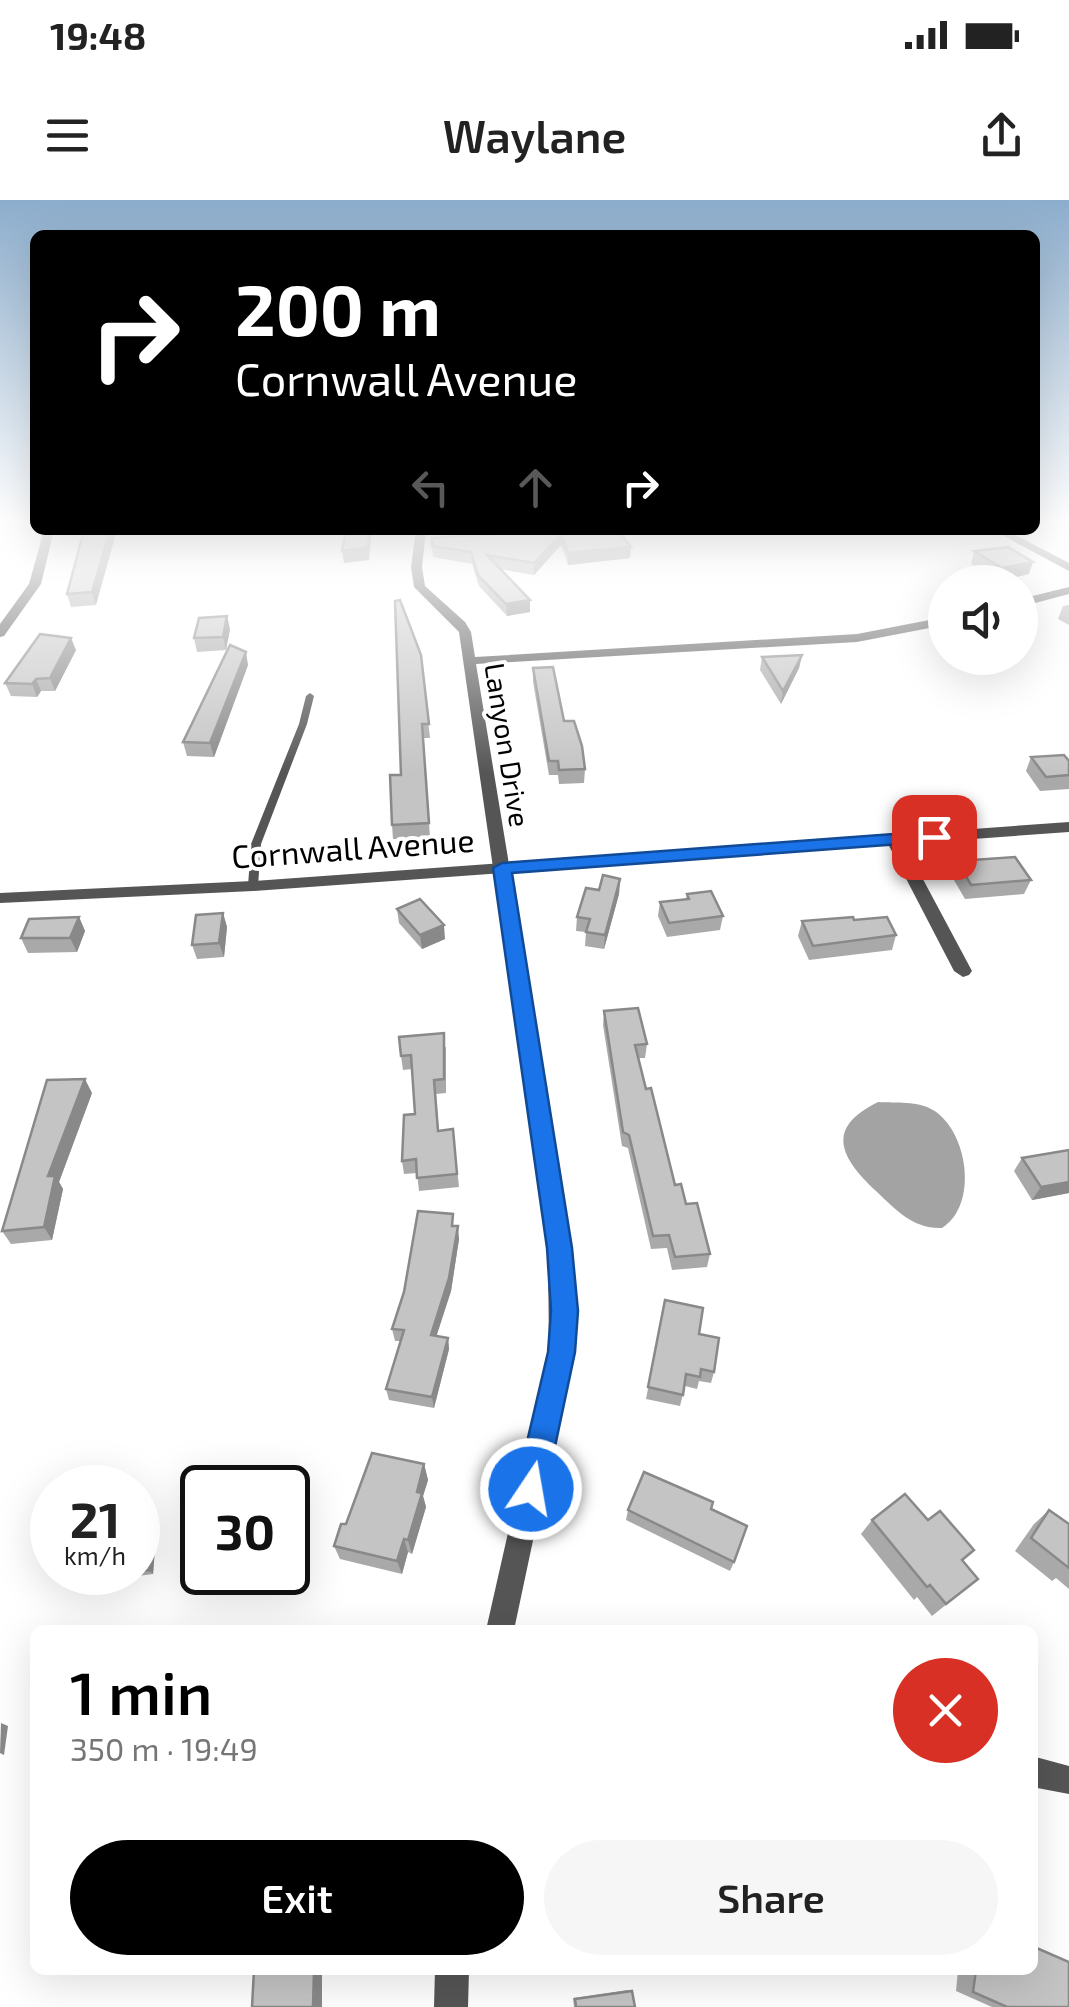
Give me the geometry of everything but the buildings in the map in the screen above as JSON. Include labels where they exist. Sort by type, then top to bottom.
[{"type":"street","points":[[0,633],[20,604]]},
{"type":"street","name":"Lanyon Drive","points":[[441,604],[461,622],[469,660],[560,1248],[564,1311],[561,1352],[507,1625]]},
{"type":"street","points":[[469,660],[857,638],[928,624]]},
{"type":"street","name":"Cornwall Avenue","points":[[0,898],[253,886],[1069,827]]},
{"type":"street","points":[[894,840],[963,970]]},
{"type":"street","points":[[1038,1773],[1066,1780]]},
{"type":"street","points":[[451,2007],[452,1975]]},
{"type":"lane","points":[[253,886],[256,844],[303,724],[310,696]]},
{"type":"shaded area","points":[[878,1102],[927,1107],[945,1120],[954,1134],[965,1168],[965,1186],[954,1217],[942,1228],[914,1222],[898,1211],[847,1155],[845,1133],[850,1122]]},
{"type":"route","points":[[531,1489],[561,1352],[564,1311],[560,1248],[502,868],[934,837]]}]
